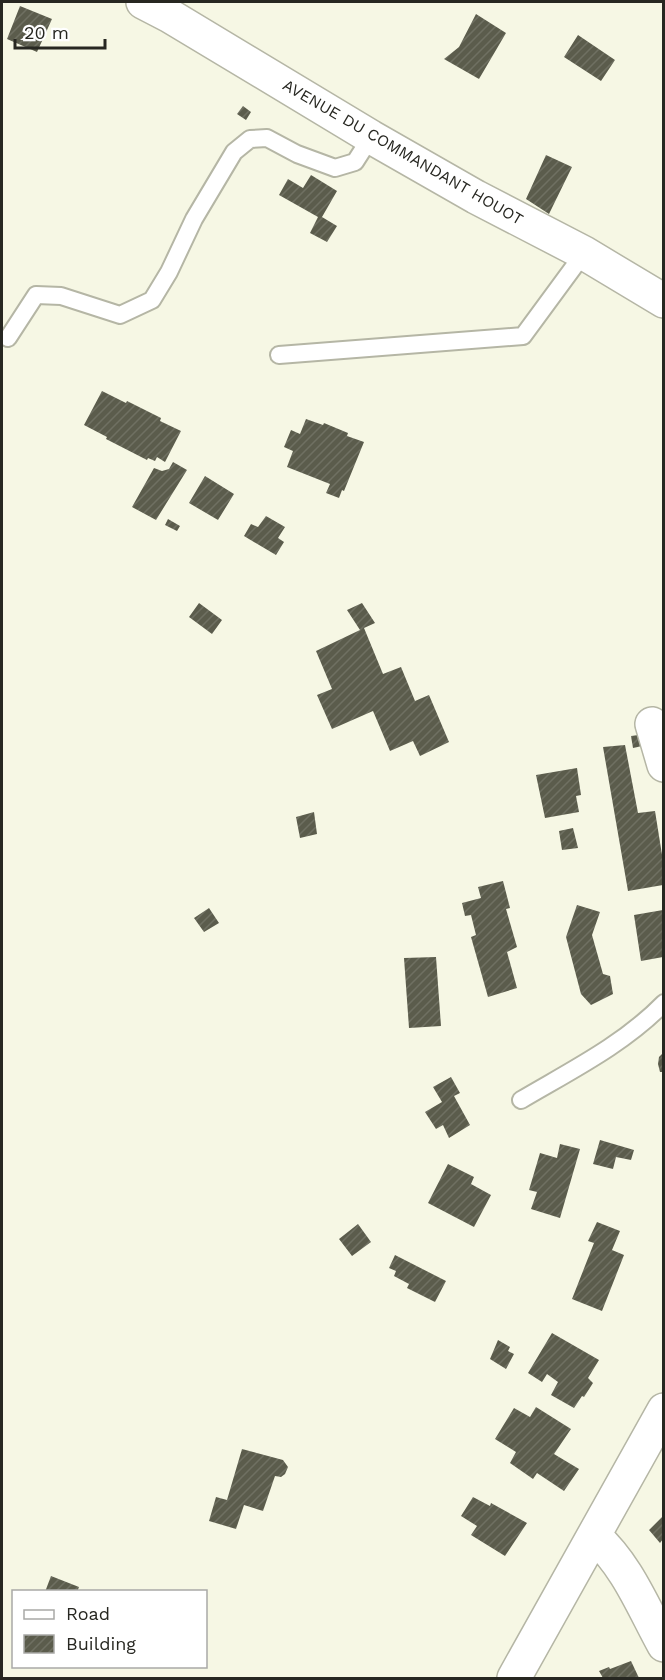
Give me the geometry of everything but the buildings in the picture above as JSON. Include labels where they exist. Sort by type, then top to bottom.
[{"type":"main road","name":"AVENUE DU COMMANDANT HOUOT","points":[[143,2],[371,137],[476,197],[584,253],[663,301]]},
{"type":"main road","points":[[652,724],[663,765]]},
{"type":"main road","points":[[514,1678],[663,1410]]},
{"type":"main road","points":[[594,1536],[609,1549],[622,1566],[663,1645]]},
{"type":"lane","points":[[8,338],[36,295],[61,296],[120,315],[152,300],[169,272],[194,219],[234,152],[250,139],[267,138],[297,154],[334,168],[355,162],[371,137]]},
{"type":"lane","points":[[279,355],[523,336],[584,253]]},
{"type":"lane","points":[[521,1101],[616,1044],[649,1018],[663,1003]]}]
